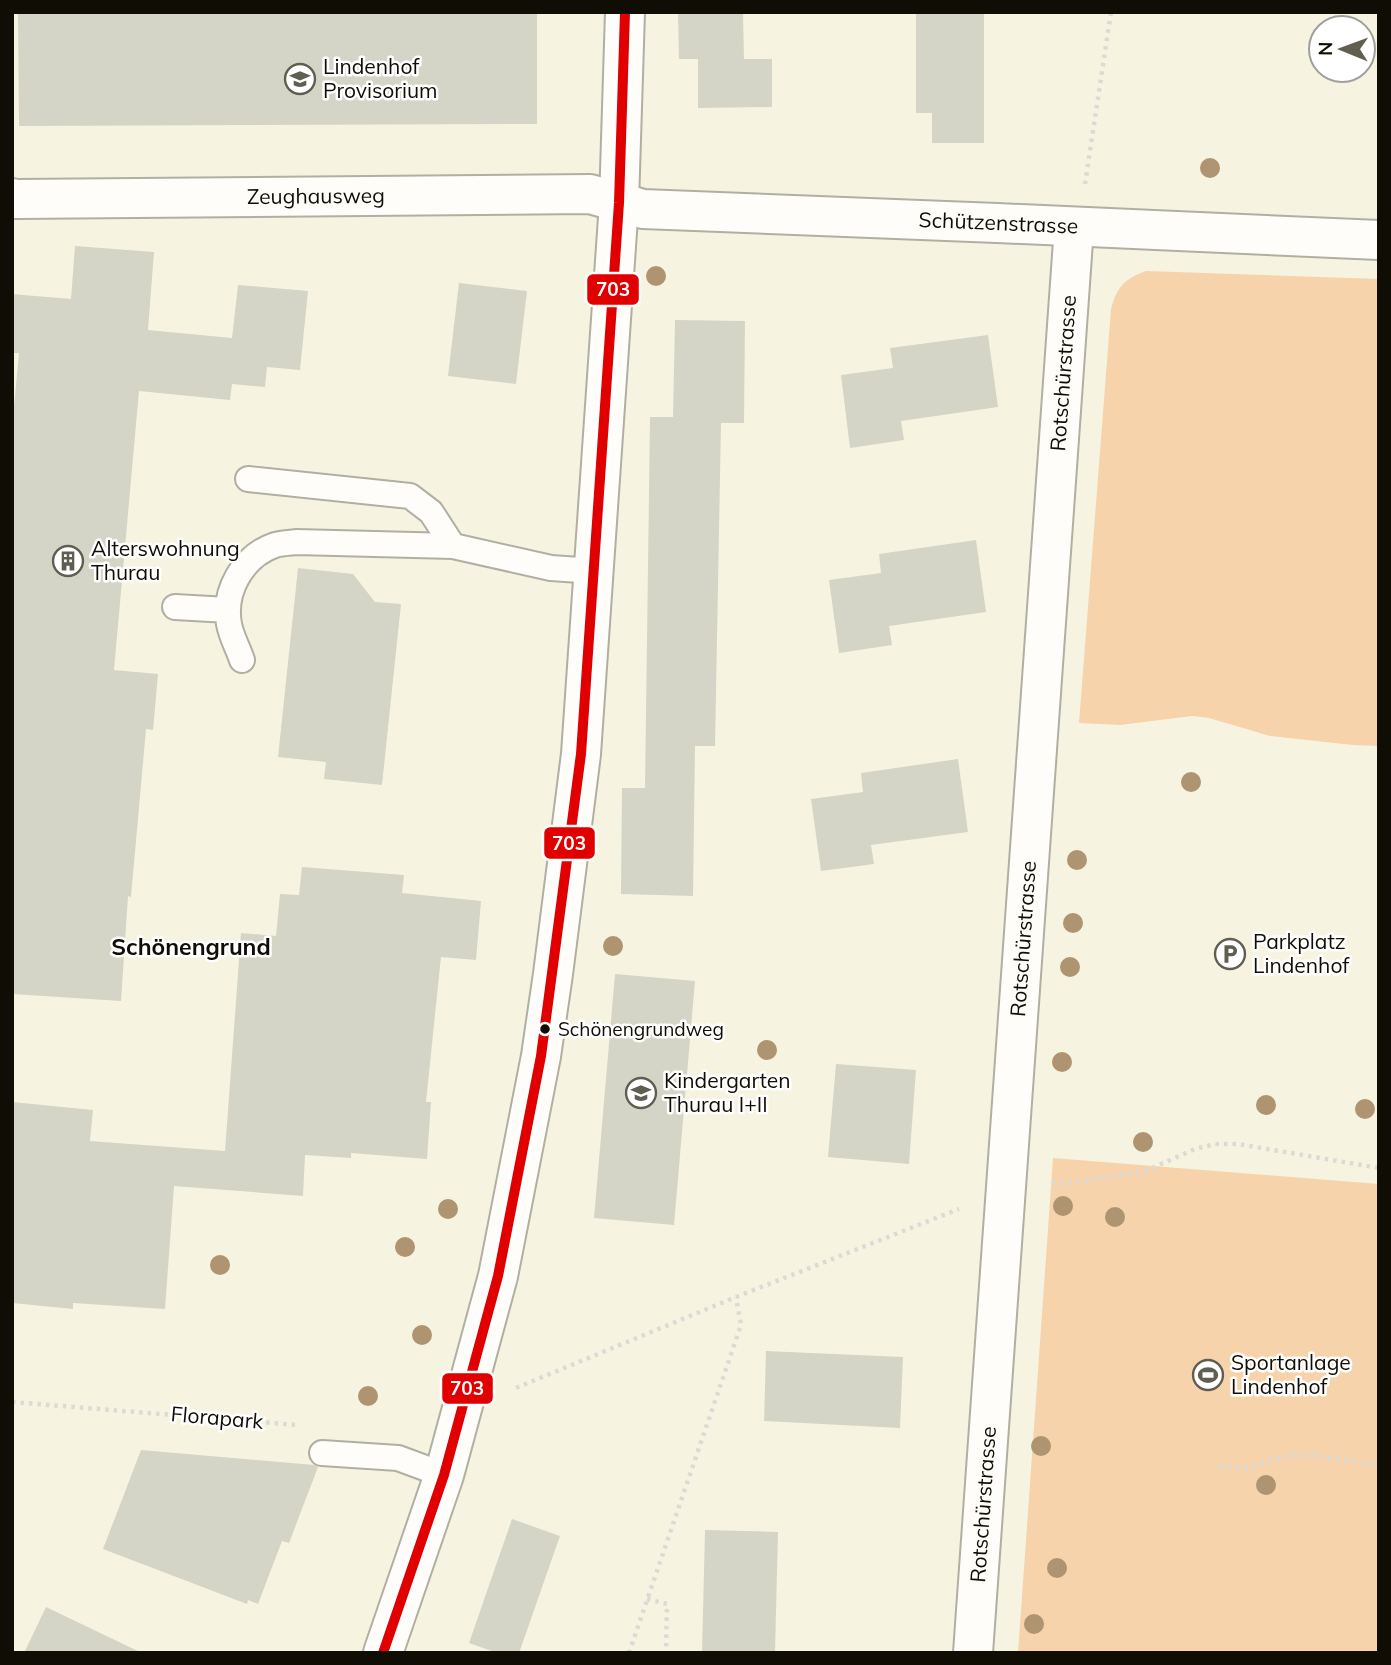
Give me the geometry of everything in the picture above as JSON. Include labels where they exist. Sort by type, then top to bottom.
[{"type":"street","points":[[383,1653],[444,1475],[498,1276],[541,1056],[554,974],[581,754],[619,203],[625,12]]},
{"type":"street","name":"Zeughausweg","points":[[12,198],[590,194],[619,203]]},
{"type":"street","name":"Schützenstrasse","points":[[619,203],[642,209],[1379,240]]},
{"type":"street","name":"Rotschürstrasse","points":[[973,1653],[1074,227]]},
{"type":"lane","points":[[248,479],[410,496],[431,513],[453,546]]},
{"type":"lane","points":[[242,660],[229,625],[228,610],[232,588],[240,570],[274,545],[296,542],[453,546],[551,568],[594,571]]},
{"type":"lane","points":[[175,607],[228,610]]},
{"type":"lane","points":[[322,1453],[398,1458],[444,1475]]},
{"type":"path","points":[[1084,190],[1111,12]]},
{"type":"path","points":[[1048,1181],[1066,1184],[1143,1172],[1195,1149],[1215,1144],[1238,1144],[1379,1168]]},
{"type":"path","points":[[466,1395],[487,1400],[964,1207]]},
{"type":"path","points":[[629,1653],[741,1325],[736,1297]]},
{"type":"path","name":"Florapark","points":[[12,1402],[301,1425]]},
{"type":"path","points":[[1219,1467],[1245,1468],[1277,1458],[1300,1455],[1379,1465]]},
{"type":"path","points":[[647,1599],[667,1604],[666,1653]]},
{"type":"shaded area","points":[[1146,271],[1379,279],[1379,746],[1270,736],[1209,718],[1192,716],[1120,725],[1079,723],[1111,309],[1123,285],[1132,277]]},
{"type":"shaded area","name":"Sportanlage Lindenhof","points":[[1053,1158],[1379,1184],[1379,1653],[1018,1653]]},
{"type":"building","name":"Lindenhof Provisorium","points":[[18,12],[537,12],[537,124],[19,126]]},
{"type":"building","points":[[678,12],[743,12],[744,59],[772,59],[772,107],[698,108],[698,59],[679,59]]},
{"type":"building","points":[[916,12],[984,12],[984,143],[932,143],[932,113],[916,113]]},
{"type":"building","points":[[75,246],[154,252],[148,330],[232,338],[238,285],[308,291],[300,370],[267,367],[265,387],[232,384],[230,400],[139,391],[114,670],[158,674],[153,730],[146,729],[131,897],[128,896],[121,1001],[12,994],[12,428],[19,353],[12,353],[12,294],[71,299]]},
{"type":"building","points":[[459,283],[527,291],[516,384],[448,376]]},
{"type":"building","points":[[675,320],[745,321],[744,423],[721,423],[715,746],[695,746],[693,896],[621,894],[622,788],[645,788],[650,417],[673,417]]},
{"type":"building","points":[[988,335],[998,407],[901,421],[904,440],[850,448],[841,375],[893,368],[890,348]]},
{"type":"building","points":[[976,540],[986,612],[889,626],[892,645],[839,653],[829,580],[881,573],[879,554]]},
{"type":"building","name":"Alterswohnung Thurau","points":[[298,568],[353,574],[375,602],[401,604],[382,785],[324,779],[326,762],[278,757]]},
{"type":"building","points":[[958,759],[968,832],[871,845],[874,864],[821,871],[811,799],[863,792],[861,773]]},
{"type":"building","points":[[302,867],[404,875],[402,893],[481,901],[476,960],[441,957],[426,1102],[431,1102],[427,1159],[351,1153],[351,1158],[305,1155],[303,1196],[174,1186],[165,1309],[73,1303],[73,1309],[12,1303],[12,1102],[93,1110],[90,1141],[225,1151],[241,933],[276,936],[280,894],[299,895]]},
{"type":"building","points":[[615,974],[695,981],[674,1225],[594,1218]]},
{"type":"building","points":[[836,1064],[916,1070],[909,1164],[828,1157]]},
{"type":"building","points":[[766,1351],[903,1357],[900,1428],[764,1421]]},
{"type":"building","points":[[141,1450],[318,1467],[289,1543],[282,1541],[258,1604],[248,1600],[247,1604],[103,1549]]},
{"type":"building","points":[[512,1519],[560,1536],[519,1653],[497,1653],[469,1643]]},
{"type":"building","points":[[705,1530],[778,1532],[775,1653],[702,1653]]},
{"type":"building","points":[[46,1607],[142,1653],[24,1653]]},
{"type":"transit line","name":"703","points":[[383,1653],[444,1475],[498,1276],[541,1056],[581,754],[619,203],[625,12]]},
{"type":"place","name":"Lindenhof Provisorium","points":[[300,79]]},
{"type":"place","name":"Alterswohnung Thurau","points":[[68,561]]},
{"type":"place","name":"Parkplatz Lindenhof","points":[[1230,954]]},
{"type":"place","name":"Schönengrundweg","points":[[545,1029]]},
{"type":"place","name":"Kindergarten Thurau I+II","points":[[641,1093]]},
{"type":"place","name":"Sportanlage Lindenhof","points":[[1208,1375]]},
{"type":"district","name":"Schönengrund","points":[[191,947]]}]
